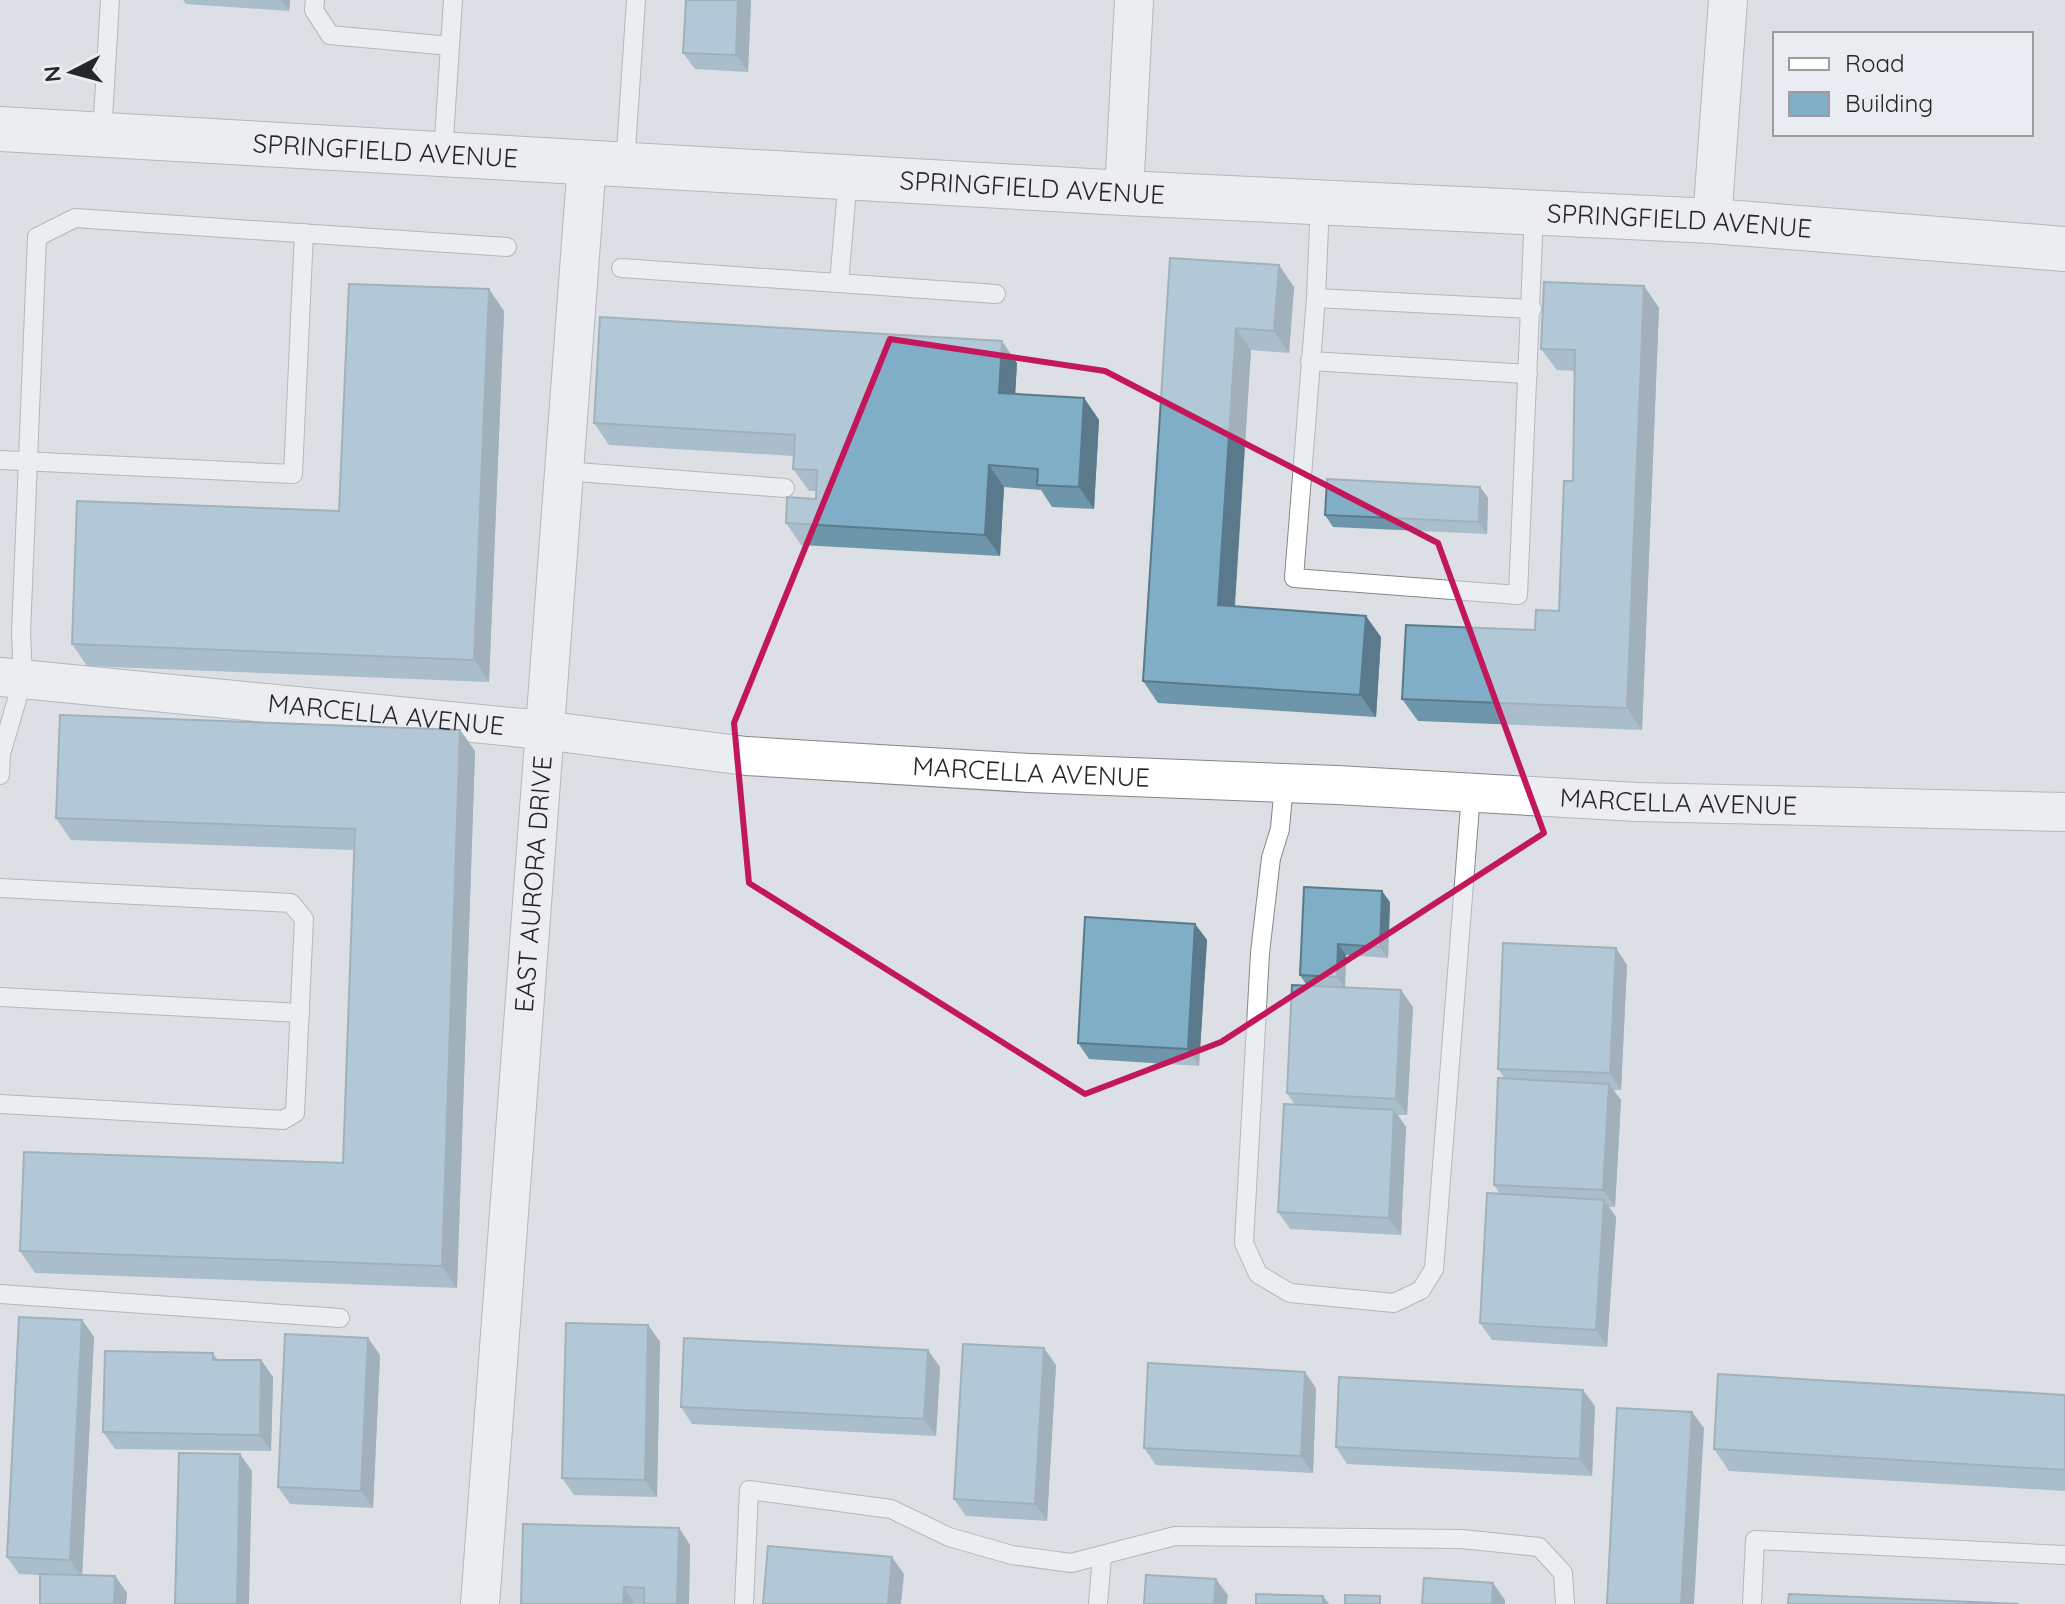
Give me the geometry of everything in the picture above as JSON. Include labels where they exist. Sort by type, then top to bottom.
[{"type":"main road","name":"SPRINGFIELD AVENUE","points":[[0,129],[1124,193],[1712,221],[2065,249]]},
{"type":"street","points":[[1124,193],[1134,0]]},
{"type":"street","points":[[1712,221],[1728,0]]},
{"type":"street","name":"EAST AURORA DRIVE","points":[[480,1604],[564,471],[606,164]]},
{"type":"street","name":"MARCELLA AVENUE","points":[[11,678],[543,730],[746,756],[1637,802],[2065,812]]},
{"type":"lane","points":[[102,135],[110,0]]},
{"type":"lane","points":[[315,0],[314,10],[330,35],[450,46]]},
{"type":"lane","points":[[443,154],[453,0]]},
{"type":"lane","points":[[606,164],[636,0]]},
{"type":"lane","points":[[839,283],[848,177]]},
{"type":"lane","points":[[1320,203],[1316,298],[1294,578],[1518,595],[1534,213]]},
{"type":"lane","points":[[0,775],[11,678],[21,633],[37,237],[75,218],[507,247]]},
{"type":"lane","points":[[0,460],[293,474],[304,233]]},
{"type":"lane","points":[[621,268],[996,294]]},
{"type":"lane","points":[[1316,298],[1532,309]]},
{"type":"lane","points":[[1310,361],[1528,374]]},
{"type":"lane","points":[[564,471],[785,488]]},
{"type":"lane","points":[[1284,783],[1280,829],[1271,858],[1260,953],[1244,1243],[1258,1274],[1290,1293],[1394,1303],[1421,1290],[1434,1269],[1471,793]]},
{"type":"lane","points":[[0,888],[291,903],[304,919],[295,1113],[283,1120],[0,1104]]},
{"type":"lane","points":[[0,997],[300,1013]]},
{"type":"lane","points":[[0,1294],[340,1318]]},
{"type":"lane","points":[[744,1604],[749,1490],[891,1509],[949,1537],[1012,1555],[1071,1563],[1175,1536],[1446,1539],[1539,1547],[1563,1573],[1565,1604]]},
{"type":"lane","points":[[1752,1604],[1755,1540],[2065,1555]]},
{"type":"lane","points":[[1098,1604],[1102,1557]]},
{"type":"highlighted area","points":[[890,339],[1105,371],[1438,543],[1544,833],[1221,1042],[1085,1094],[749,883],[734,723]]},
{"type":"building","points":[[686,0],[738,0],[736,55],[683,53]]},
{"type":"building","points":[[1170,258],[1279,265],[1274,331],[1236,328],[1218,605],[1366,616],[1360,695],[1143,681]]},
{"type":"building","points":[[1544,282],[1644,286],[1627,708],[1402,699],[1406,625],[1535,630],[1536,610],[1559,611],[1564,481],[1573,481],[1575,350],[1541,349]]},
{"type":"building","points":[[349,284],[489,289],[474,660],[72,644],[77,501],[339,511]]},
{"type":"building","points":[[600,317],[1002,341],[999,393],[1084,398],[1079,487],[1037,485],[1038,469],[989,465],[985,535],[786,523],[787,497],[816,499],[817,470],[793,469],[795,435],[594,423]]},
{"type":"building","points":[[1327,479],[1480,487],[1479,522],[1325,515]]},
{"type":"building","points":[[60,715],[460,730],[442,1266],[20,1251],[24,1152],[343,1163],[355,829],[56,818]]},
{"type":"building","points":[[1304,887],[1382,891],[1380,947],[1338,944],[1337,977],[1300,975]]},
{"type":"building","points":[[1085,917],[1195,924],[1188,1049],[1078,1043]]},
{"type":"building","points":[[1503,943],[1616,948],[1610,1073],[1498,1069]]},
{"type":"building","points":[[1292,985],[1401,990],[1396,1099],[1287,1093]]},
{"type":"building","points":[[1498,1078],[1609,1084],[1603,1190],[1494,1185]]},
{"type":"building","points":[[1284,1104],[1394,1110],[1389,1218],[1278,1212]]},
{"type":"building","points":[[1487,1193],[1604,1200],[1596,1330],[1480,1323]]},
{"type":"building","points":[[19,1317],[82,1320],[70,1560],[7,1557]]},
{"type":"building","points":[[566,1323],[648,1325],[645,1480],[562,1478]]},
{"type":"building","points":[[285,1334],[368,1338],[361,1491],[278,1487]]},
{"type":"building","points":[[684,1338],[928,1350],[924,1419],[681,1407]]},
{"type":"building","points":[[963,1344],[1044,1348],[1035,1504],[954,1499]]},
{"type":"building","points":[[105,1351],[213,1353],[213,1360],[261,1360],[260,1435],[103,1432]]},
{"type":"building","points":[[1148,1363],[1305,1372],[1301,1456],[1144,1448]]},
{"type":"building","points":[[1718,1374],[2065,1395],[2065,1470],[1714,1449]]},
{"type":"building","points":[[1339,1377],[1583,1390],[1580,1459],[1336,1447]]},
{"type":"building","points":[[1617,1408],[1692,1412],[1681,1604],[1607,1604]]},
{"type":"building","points":[[179,1453],[240,1454],[237,1604],[175,1604]]},
{"type":"building","points":[[523,1524],[679,1528],[677,1604],[644,1604],[644,1588],[624,1587],[623,1604],[521,1604]]},
{"type":"building","points":[[768,1546],[892,1557],[888,1604],[763,1604]]},
{"type":"building","points":[[40,1574],[115,1576],[114,1604],[40,1604]]},
{"type":"building","points":[[1146,1575],[1216,1579],[1214,1604],[1144,1604]]},
{"type":"building","points":[[1424,1578],[1493,1583],[1492,1604],[1422,1604]]},
{"type":"building","points":[[1256,1594],[1323,1596],[1323,1604],[1256,1604]]},
{"type":"building","points":[[1789,1594],[2019,1604],[1788,1604]]},
{"type":"building","points":[[1345,1595],[1380,1596],[1380,1604],[1345,1604]]}]
